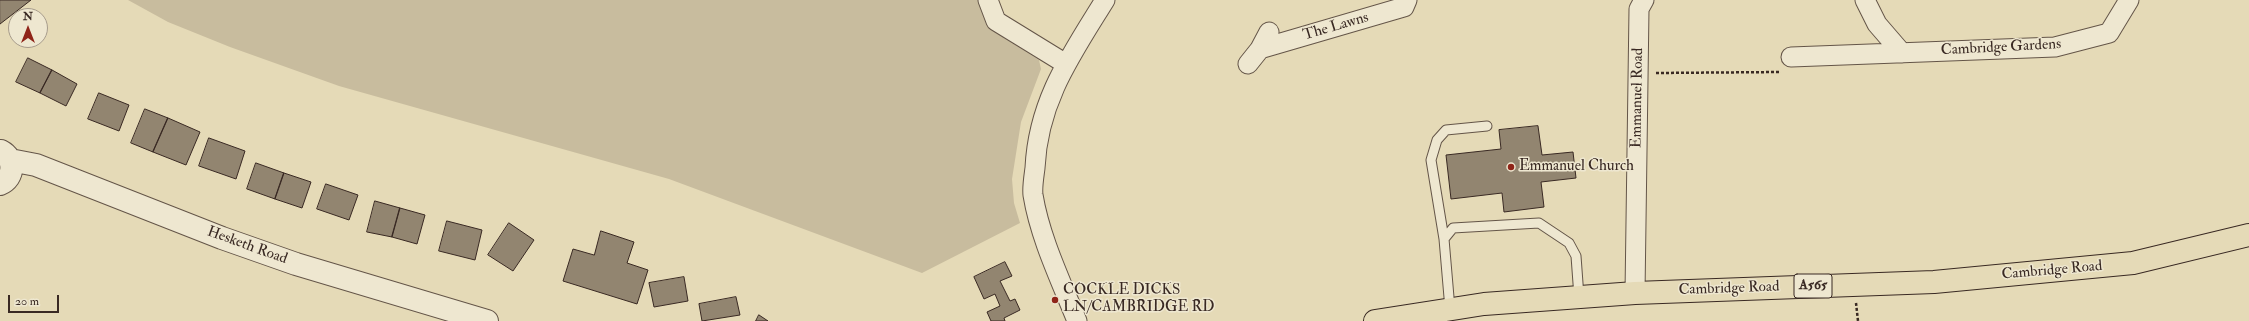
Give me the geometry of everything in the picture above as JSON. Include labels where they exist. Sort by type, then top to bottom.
[{"type":"highway","name":"Cambridge Road","points":[[1375,321],[1484,304],[1635,293],[1934,282],[2132,263],[2249,235]]},
{"type":"street","points":[[988,0],[996,21],[1066,64]]},
{"type":"street","points":[[1077,321],[1046,241],[1033,194],[1036,142],[1049,98],[1066,64],[1105,0]]},
{"type":"street","name":"The Lawns","points":[[1260,49],[1404,8],[1407,0]]},
{"type":"street","name":"Emmanuel Road","points":[[1635,293],[1639,9],[1644,0]]},
{"type":"street","points":[[1865,0],[1877,24],[1902,53]]},
{"type":"street","name":"Cambridge Gardens","points":[[1791,57],[2055,47],[2109,33],[2129,0]]},
{"type":"street","points":[[1248,64],[1260,49],[1269,32]]},
{"type":"street","points":[[0,184],[8,178],[11,172],[5,155]]},
{"type":"street","name":"Hesketh Road","points":[[5,155],[36,165],[222,238],[296,264],[487,321]]},
{"type":"lane","points":[[1450,309],[1444,239],[1431,160],[1437,140],[1446,130],[1487,126]]},
{"type":"lane","points":[[1444,239],[1453,228],[1539,223],[1569,243],[1576,256],[1579,297]]},
{"type":"path","points":[[1638,73],[1788,72],[1791,57]]},
{"type":"shaded area","points":[[128,0],[983,0],[986,21],[1004,38],[1039,60],[1041,69],[1021,122],[1012,179],[1014,203],[1020,223],[922,273],[669,179],[339,86],[230,47],[168,22]]},
{"type":"building","points":[[0,0],[31,0],[21,8],[8,8],[8,18],[0,24]]},
{"type":"building","points":[[28,58],[52,70],[40,93],[16,82]]},
{"type":"building","points":[[52,70],[77,84],[66,106],[40,93]]},
{"type":"building","points":[[99,93],[129,105],[119,131],[88,119]]},
{"type":"building","points":[[145,109],[168,118],[153,152],[131,143]]},
{"type":"building","points":[[168,118],[200,132],[186,165],[153,152]]},
{"type":"building","name":"Emmanuel Church","points":[[1538,126],[1542,155],[1573,152],[1576,178],[1541,182],[1544,207],[1504,212],[1502,193],[1451,199],[1446,155],[1501,149],[1499,130]]},
{"type":"building","points":[[209,138],[245,151],[236,179],[199,166]]},
{"type":"building","points":[[256,163],[284,173],[275,199],[247,189]]},
{"type":"building","points":[[284,173],[311,182],[302,208],[275,199]]},
{"type":"building","points":[[326,184],[358,195],[349,220],[317,209]]},
{"type":"building","points":[[375,201],[400,208],[392,237],[367,232]]},
{"type":"building","points":[[400,208],[425,215],[417,244],[392,237]]},
{"type":"building","points":[[447,221],[482,230],[475,260],[439,251]]},
{"type":"building","points":[[509,223],[534,240],[513,271],[488,255]]},
{"type":"building","points":[[601,231],[634,242],[627,263],[648,270],[637,304],[563,281],[573,249],[594,255]]},
{"type":"building","points":[[1005,262],[1012,276],[1000,281],[1010,301],[1015,299],[1020,310],[1004,318],[1005,321],[991,321],[987,312],[1000,306],[995,294],[984,299],[974,277]]},
{"type":"building","points":[[684,277],[688,301],[654,307],[649,283]]},
{"type":"building","points":[[736,297],[740,315],[702,321],[699,304]]},
{"type":"building","points":[[759,315],[768,321],[756,321]]},
{"type":"place","name":"Emmanuel Church","points":[[1511,167]]},
{"type":"place","name":"COCKLE DICKS LN/CAMBRIDGE RD","points":[[1055,300]]}]
